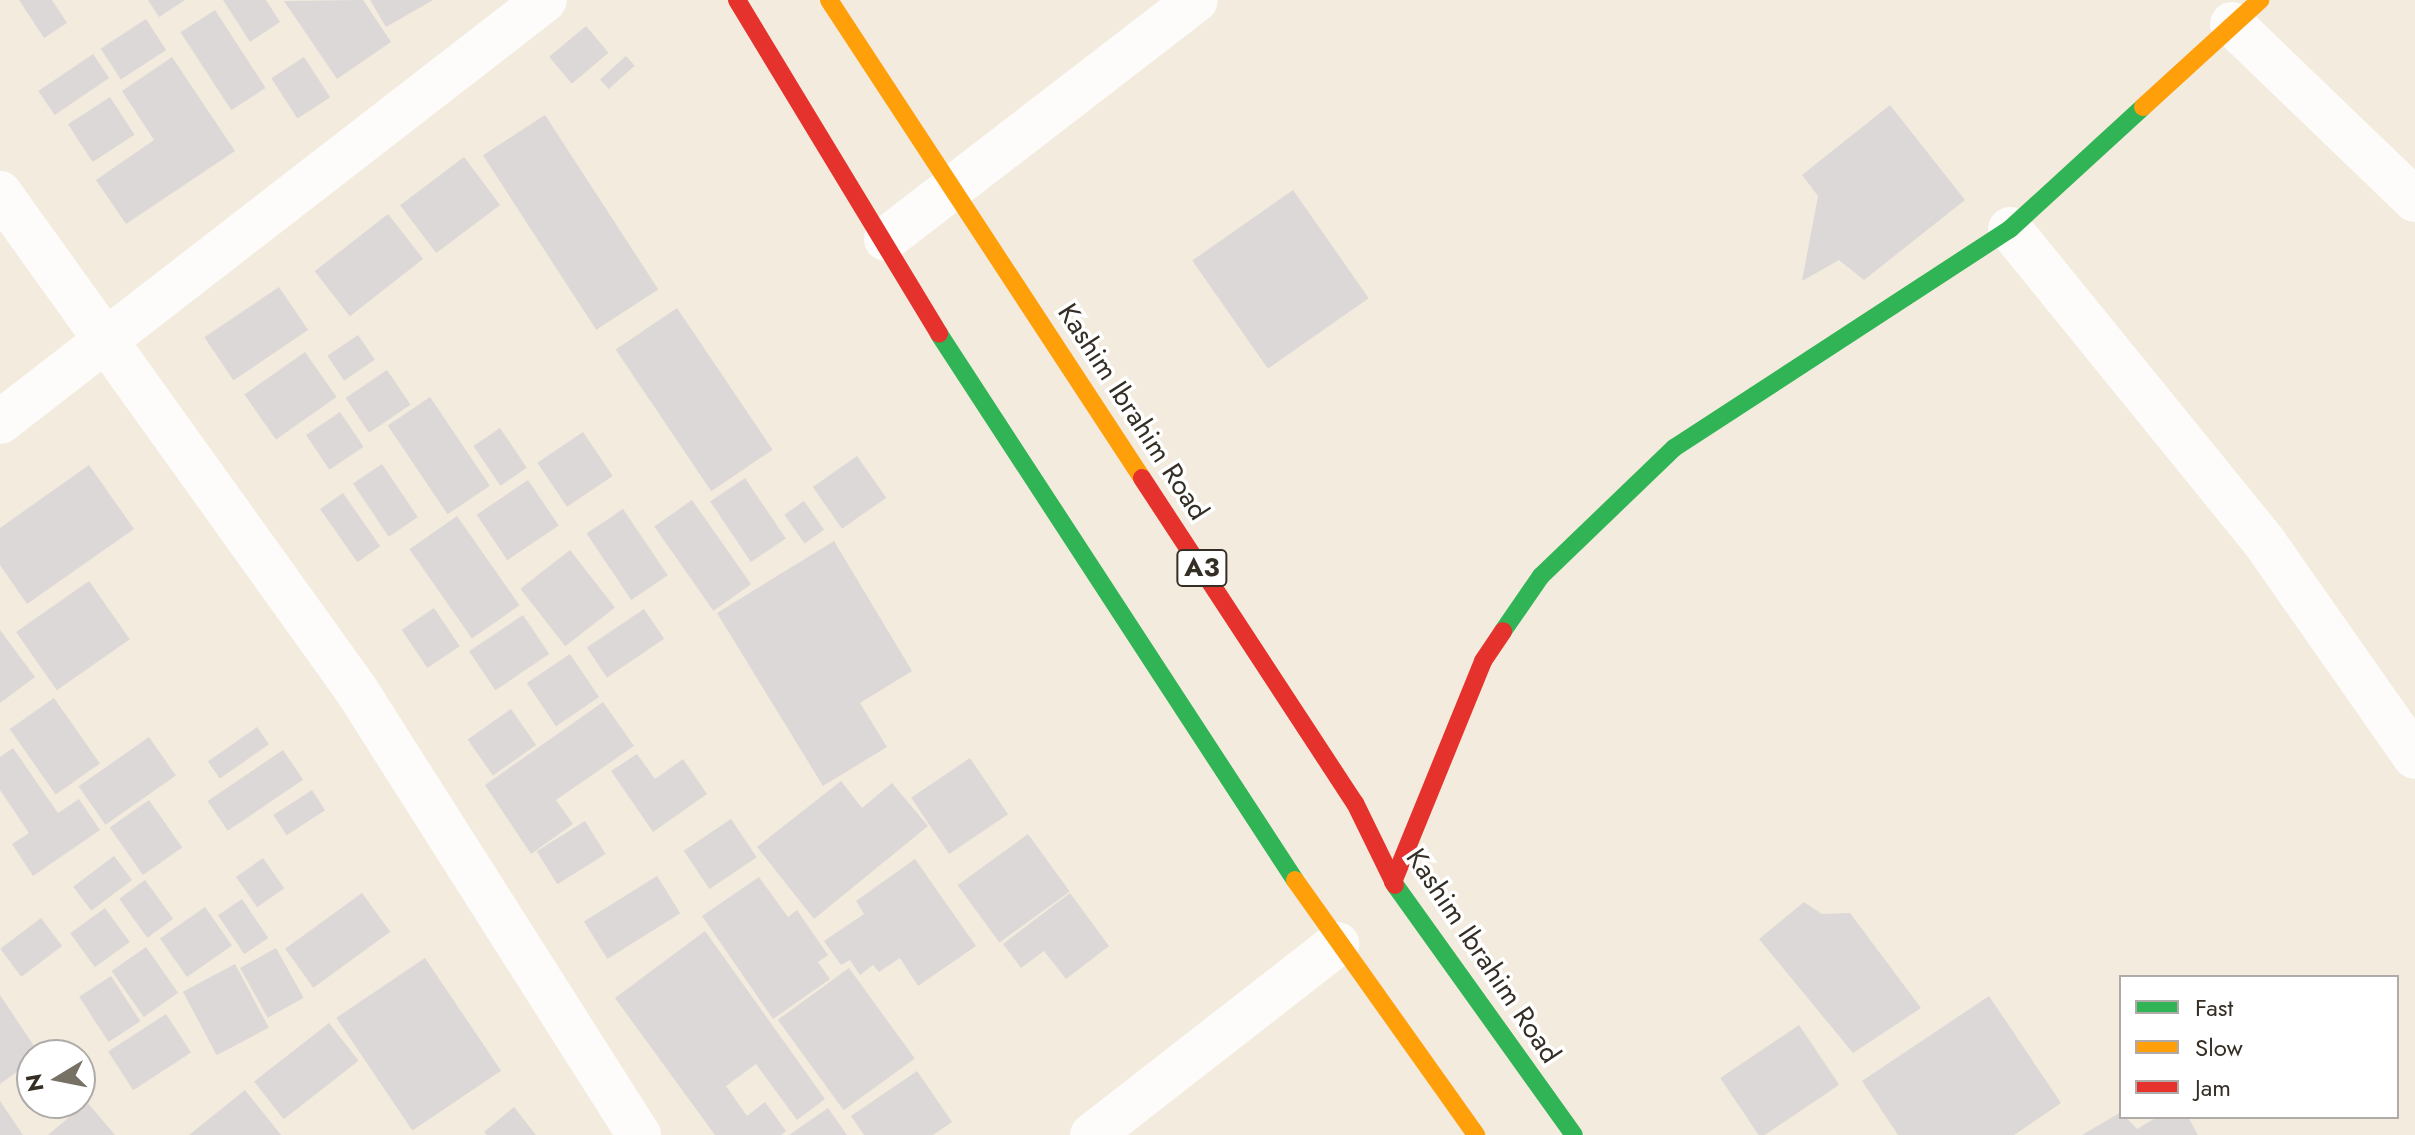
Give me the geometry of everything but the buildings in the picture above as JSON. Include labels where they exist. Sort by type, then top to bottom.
[{"type":"main road","points":[[737,0],[886,239],[961,370],[1337,944],[1476,1135]]},
{"type":"main road","name":"Kashim Ibrahim Road","points":[[829,0],[1355,803],[1393,882],[1574,1135]]},
{"type":"main road","points":[[1393,882],[1483,661],[1541,576],[1674,448],[2010,229],[2246,12]]},
{"type":"street","points":[[0,422],[107,343],[545,0]]},
{"type":"street","points":[[886,239],[1196,0]]},
{"type":"street","points":[[2246,12],[2415,200]]},
{"type":"street","points":[[0,193],[357,691],[639,1135]]},
{"type":"street","points":[[2010,229],[2265,543],[2415,757]]},
{"type":"street","points":[[1092,1135],[1337,944]]},
{"type":"traffic: fast","points":[[1503,631],[1541,576],[1674,448],[2010,229],[2143,107]]},
{"type":"traffic: fast","points":[[939,334],[1295,880]]},
{"type":"traffic: fast","points":[[1395,885],[1574,1135]]},
{"type":"traffic: slow","points":[[829,0],[1142,478]]},
{"type":"traffic: slow","points":[[2143,107],[2260,0]]},
{"type":"traffic: slow","points":[[1295,880],[1476,1135]]},
{"type":"traffic: jam","points":[[737,0],[939,334]]},
{"type":"traffic: jam","points":[[1142,478],[1355,803],[1395,885]]},
{"type":"traffic: jam","points":[[1393,882],[1483,661],[1503,631]]}]
